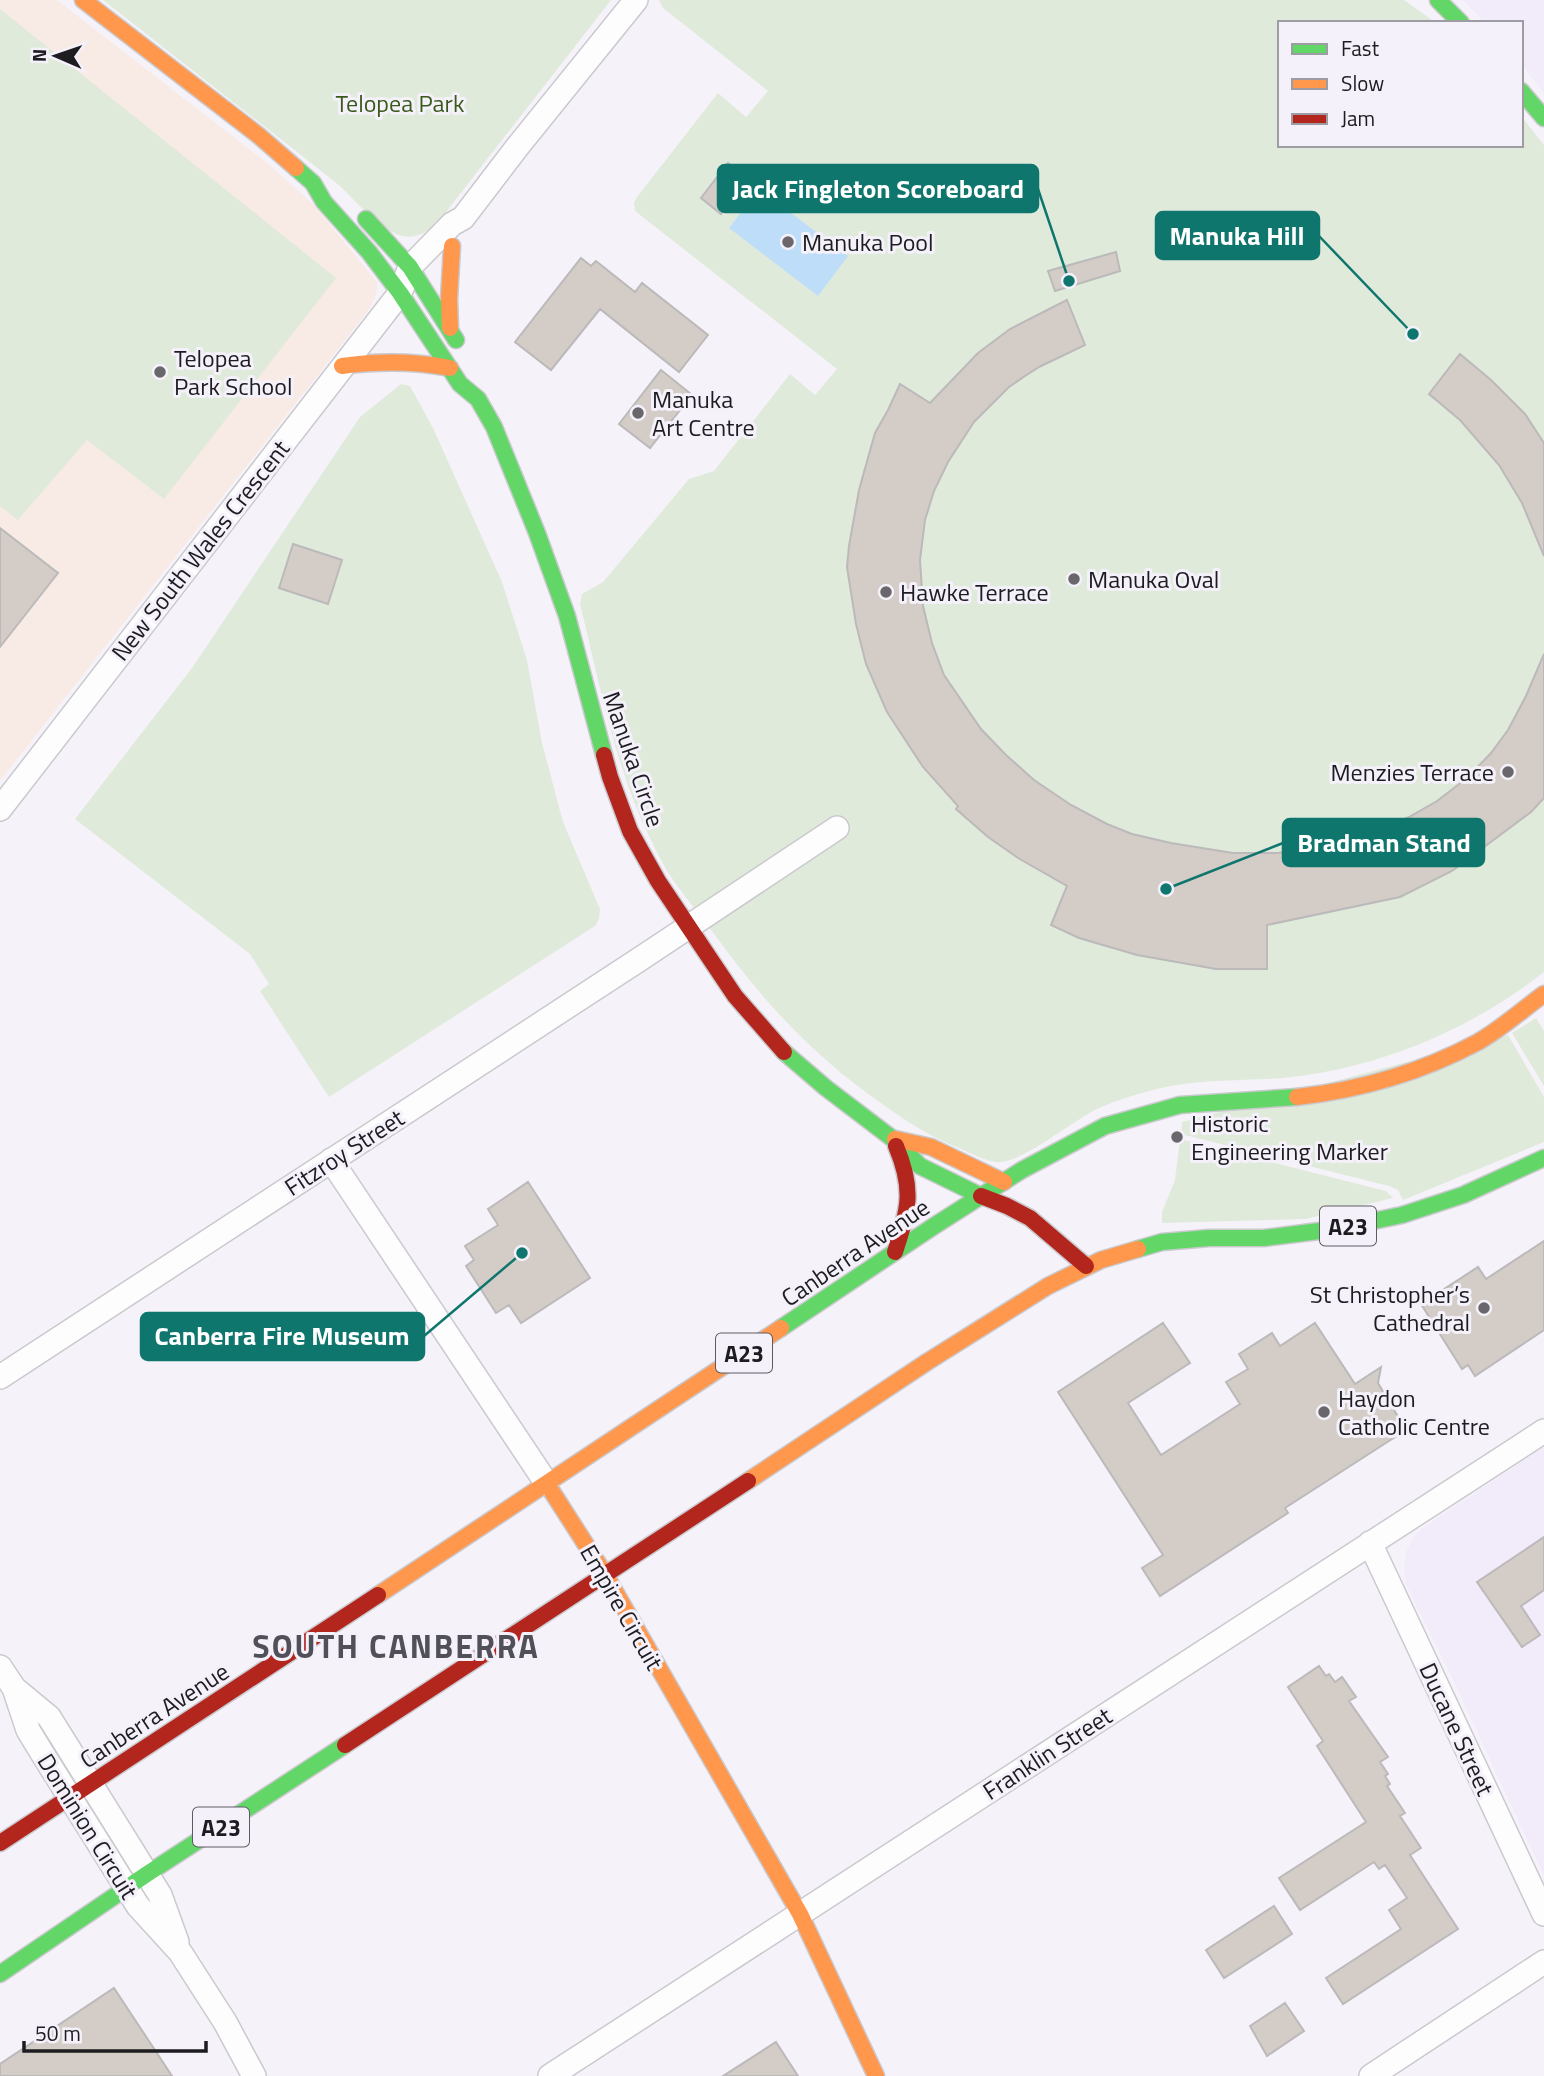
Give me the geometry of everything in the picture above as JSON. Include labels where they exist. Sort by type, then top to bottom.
[{"type":"main road","points":[[83,0],[258,135],[313,183],[324,202],[369,252],[410,281]]},
{"type":"main road","points":[[1438,0],[1459,21]]},
{"type":"main road","points":[[1523,93],[1544,118]]},
{"type":"main road","points":[[313,183],[333,189]]},
{"type":"main road","points":[[352,206],[450,330],[461,350]]},
{"type":"main road","points":[[450,330],[452,246]]},
{"type":"main road","name":"Manuka Circle","points":[[410,281],[450,368],[460,384],[478,399],[494,427],[537,533],[566,616],[610,777],[630,831],[688,927],[735,996],[781,1048],[827,1088],[894,1139],[920,1166],[1030,1218],[1086,1266]]},
{"type":"main road","points":[[342,366],[402,360],[450,368]]},
{"type":"main road","name":"Manuka Circle","points":[[478,379],[478,399]]},
{"type":"main road","points":[[1541,998],[1544,1015]]},
{"type":"main road","name":"Canberra Avenue","points":[[0,1843],[547,1485],[981,1196],[1105,1126],[1180,1105],[1289,1098],[1331,1093],[1373,1083],[1412,1071],[1479,1041],[1541,998]]},
{"type":"main road","points":[[894,1139],[910,1185],[906,1218],[895,1252]]},
{"type":"main road","name":"Manuka Circle","points":[[894,1139],[931,1147],[1022,1192]]},
{"type":"main road","name":"A23","points":[[0,1974],[147,1874],[606,1576],[990,1320],[1048,1286],[1086,1266],[1162,1242],[1209,1238],[1264,1238],[1335,1229],[1402,1215],[1463,1195],[1544,1158]]},
{"type":"main road","points":[[1071,1232],[1086,1266]]},
{"type":"main road","name":"Empire Circuit","points":[[547,1485],[606,1576],[800,1914],[876,2076]]},
{"type":"street","name":"New South Wales Crescent","points":[[0,809],[452,224],[463,218],[636,0]]},
{"type":"street","name":"New South Wales Crescent","points":[[410,281],[462,235],[463,218]]},
{"type":"street","name":"Fitzroy Street","points":[[0,1377],[837,828]]},
{"type":"street","name":"Empire Circuit","points":[[331,1160],[547,1485]]},
{"type":"street","name":"Franklin Street","points":[[550,2076],[1544,1431]]},
{"type":"street","name":"Ducane Street","points":[[1370,1543],[1544,1914]]},
{"type":"street","name":"Dominion Circuit","points":[[0,1667],[14,1688],[28,1730],[70,1798],[140,1908],[180,1952],[225,2022],[254,2076]]},
{"type":"street","name":"Dominion Circuit","points":[[14,1688],[49,1717],[160,1895],[180,1952]]},
{"type":"street","points":[[1371,2076],[1544,1962]]},
{"type":"shaded area","name":"Telopea Park School","points":[[0,0],[57,0],[266,162],[312,203],[377,282],[377,289],[368,311],[0,781]]},
{"type":"shaded area","points":[[1463,0],[1544,0],[1544,93],[1523,67],[1523,21],[1483,21]]},
{"type":"shaded area","points":[[1544,1447],[1544,1876],[1406,1584],[1404,1567],[1407,1550],[1421,1529]]},
{"type":"green space","name":"Telopea Park","points":[[103,0],[611,0],[436,225],[420,235],[407,237],[392,232],[374,220],[335,182]]},
{"type":"green space","name":"Manuka Oval","points":[[659,0],[1404,0],[1433,21],[1278,21],[1278,147],[1523,147],[1523,119],[1544,145],[1544,972],[1485,1012],[1454,1029],[1388,1056],[1318,1073],[1185,1084],[1142,1093],[1095,1110],[1018,1157],[996,1162],[939,1139],[885,1106],[834,1067],[768,1002],[674,881],[648,834],[631,795],[614,741],[580,604],[582,594],[603,582],[689,479],[714,471],[790,374],[815,395],[837,369],[635,211],[634,203],[637,197],[718,93],[746,117],[768,91],[663,8]]},
{"type":"green space","points":[[0,9],[336,278],[164,499],[87,440],[18,520],[0,506]]},
{"type":"green space","points":[[401,384],[410,386],[433,428],[502,582],[527,660],[542,743],[563,822],[600,909],[599,919],[595,926],[329,1097],[260,991],[269,984],[250,954],[75,819],[192,668],[360,417]]},
{"type":"green space","points":[[1536,1018],[1544,1031],[1544,1086],[1512,1033]]},
{"type":"green space","points":[[1508,1035],[1544,1097],[1544,1142],[1403,1200],[1398,1190],[1389,1186],[1181,1134],[1182,1122]]},
{"type":"green space","points":[[1180,1139],[1386,1191],[1393,1198],[1306,1219],[1162,1223],[1162,1212],[1175,1180]]},
{"type":"water","name":"Manuka Pool","points":[[759,189],[848,256],[818,296],[729,228]]},
{"type":"building","points":[[728,163],[748,179],[721,214],[701,198]]},
{"type":"building","points":[[1116,252],[1120,271],[1055,291],[1048,271]]},
{"type":"building","points":[[581,258],[591,266],[596,261],[635,292],[642,283],[708,335],[679,372],[600,309],[551,370],[515,342]]},
{"type":"building","points":[[1067,300],[1085,345],[1039,367],[1009,387],[974,422],[948,462],[934,491],[925,520],[920,560],[923,606],[932,643],[944,675],[981,729],[1034,780],[1071,805],[1107,824],[1132,834],[1171,843],[1233,853],[1278,853],[1328,846],[1372,833],[1409,817],[1437,801],[1467,778],[1508,730],[1544,654],[1544,798],[1531,812],[1452,871],[1400,897],[1267,925],[1267,969],[1216,969],[1137,955],[1079,938],[1051,925],[1067,886],[1018,858],[988,837],[956,809],[958,806],[923,767],[887,712],[866,664],[856,624],[847,567],[849,546],[859,490],[875,433],[900,384],[930,403],[978,353],[1010,329]]},
{"type":"building","points":[[1460,354],[1525,414],[1544,443],[1544,556],[1522,503],[1499,465],[1460,420],[1429,394]]},
{"type":"building","points":[[661,370],[692,395],[650,448],[619,424]]},
{"type":"building","points":[[0,528],[58,573],[0,647]]},
{"type":"building","points":[[293,544],[342,560],[328,604],[279,588]]},
{"type":"building","points":[[528,1182],[590,1278],[521,1323],[509,1305],[496,1313],[466,1266],[474,1260],[465,1246],[498,1225],[488,1209]]},
{"type":"building","name":"St Christopher’s Cathedral","points":[[1544,1241],[1544,1330],[1475,1376],[1468,1365],[1462,1369],[1421,1304],[1478,1267],[1486,1279]]},
{"type":"building","points":[[1163,1323],[1190,1363],[1128,1403],[1161,1455],[1240,1404],[1226,1382],[1248,1369],[1239,1354],[1272,1333],[1280,1346],[1315,1323],[1355,1384],[1381,1367],[1378,1383],[1406,1430],[1285,1508],[1288,1513],[1160,1596],[1142,1568],[1163,1555],[1058,1392]]},
{"type":"building","points":[[1544,1537],[1544,1590],[1521,1606],[1540,1635],[1522,1647],[1477,1582]]},
{"type":"building","points":[[1319,1666],[1326,1676],[1329,1674],[1335,1682],[1342,1677],[1356,1697],[1349,1701],[1388,1757],[1380,1762],[1388,1774],[1385,1776],[1390,1784],[1387,1786],[1405,1813],[1400,1816],[1421,1848],[1410,1855],[1458,1929],[1343,2004],[1326,1978],[1401,1929],[1389,1910],[1407,1898],[1385,1865],[1379,1869],[1374,1862],[1300,1910],[1279,1878],[1366,1822],[1317,1746],[1323,1741],[1288,1687]]},
{"type":"building","points":[[1274,1906],[1292,1934],[1224,1978],[1206,1950]]},
{"type":"building","points":[[114,1988],[172,2076],[0,2076],[0,2064]]},
{"type":"building","points":[[1285,2003],[1304,2031],[1267,2056],[1250,2026]]},
{"type":"building","points":[[776,2042],[798,2076],[723,2076]]},
{"type":"traffic: fast","points":[[1438,0],[1459,21]]},
{"type":"traffic: fast","points":[[1523,93],[1544,118]]},
{"type":"traffic: fast","points":[[296,168],[313,183],[324,202],[369,252],[400,293],[460,384],[478,399],[494,427],[567,616],[604,755]]},
{"type":"traffic: fast","points":[[366,219],[410,267],[456,340]]},
{"type":"traffic: fast","points":[[784,1052],[893,1139],[920,1166],[981,1196]]},
{"type":"traffic: fast","points":[[781,1328],[1022,1170],[1105,1126],[1180,1105],[1297,1097]]},
{"type":"traffic: fast","points":[[1138,1249],[1162,1242],[1209,1238],[1264,1238],[1335,1229],[1402,1215],[1463,1195],[1544,1158]]},
{"type":"traffic: fast","points":[[0,1974],[345,1745]]},
{"type":"traffic: slow","points":[[83,0],[258,135],[296,168]]},
{"type":"traffic: slow","points":[[450,328],[452,246]]},
{"type":"traffic: slow","points":[[342,366],[396,362],[450,368]]},
{"type":"traffic: slow","points":[[1297,1097],[1344,1090],[1390,1078],[1457,1053],[1487,1037],[1544,994]]},
{"type":"traffic: slow","points":[[895,1139],[931,1147],[1004,1182]]},
{"type":"traffic: slow","points":[[748,1481],[927,1362],[1048,1286],[1101,1260],[1138,1249]]},
{"type":"traffic: slow","points":[[378,1595],[781,1328]]},
{"type":"traffic: slow","points":[[547,1484],[606,1576]]},
{"type":"traffic: slow","points":[[606,1576],[800,1914],[876,2076]]},
{"type":"traffic: jam","points":[[604,755],[630,831],[658,881],[735,996],[784,1052]]},
{"type":"traffic: jam","points":[[895,1252],[908,1199],[902,1161],[896,1146]]},
{"type":"traffic: jam","points":[[981,1196],[1030,1218],[1086,1266]]},
{"type":"traffic: jam","points":[[345,1745],[748,1481]]},
{"type":"traffic: jam","points":[[0,1843],[378,1595]]},
{"type":"place","name":"Manuka Pool","points":[[788,242]]},
{"type":"place","name":"Jack Fingleton Scoreboard","points":[[1069,281]]},
{"type":"place","name":"Manuka Hill","points":[[1413,334]]},
{"type":"place","name":"Telopea Park School","points":[[160,372]]},
{"type":"place","name":"Manuka Art Centre","points":[[638,413]]},
{"type":"place","name":"Manuka Oval","points":[[1074,579]]},
{"type":"place","name":"Hawke Terrace","points":[[886,592]]},
{"type":"place","name":"Menzies Terrace","points":[[1508,772]]},
{"type":"place","name":"Bradman Stand","points":[[1166,889]]},
{"type":"place","name":"Historic Engineering Marker","points":[[1177,1137]]},
{"type":"place","name":"Canberra Fire Museum","points":[[522,1253]]},
{"type":"place","name":"St Christopher’s Cathedral","points":[[1484,1308]]},
{"type":"place","name":"Haydon Catholic Centre","points":[[1324,1412]]},
{"type":"district","name":"SOUTH CANBERRA","points":[[396,1646]]}]
